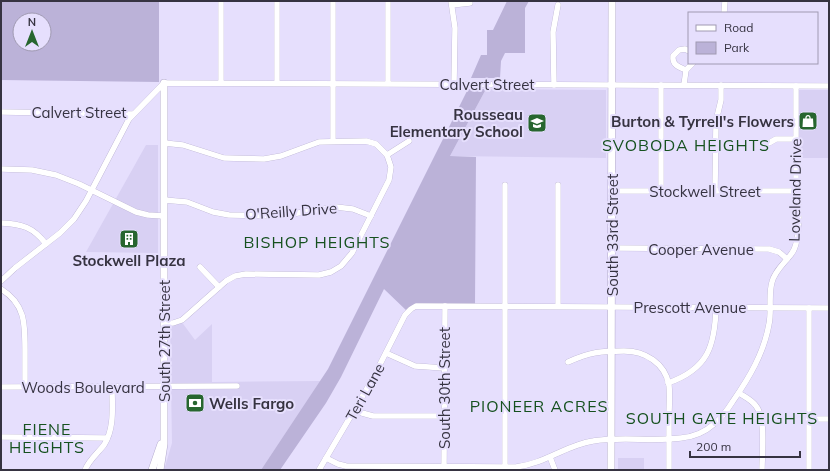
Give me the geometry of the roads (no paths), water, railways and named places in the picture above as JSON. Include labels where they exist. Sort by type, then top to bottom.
[{"type":"main road","name":"South 33rd Street","points":[[611,470],[612,1]]},
{"type":"main road","name":"South 27th Street","points":[[160,470],[164,452],[164,83]]},
{"type":"main road","name":"South 27th Street","points":[[154,468],[164,432]]},
{"type":"street","points":[[221,1],[221,82]]},
{"type":"street","points":[[277,1],[277,83]]},
{"type":"street","points":[[333,1],[333,141]]},
{"type":"street","points":[[388,1],[388,83]]},
{"type":"street","points":[[724,12],[725,1]]},
{"type":"street","points":[[454,84],[455,28],[452,3],[470,3]]},
{"type":"street","points":[[554,85],[554,32],[558,5]]},
{"type":"street","points":[[686,70],[675,65],[673,62],[673,56],[679,50],[685,49],[688,50]]},
{"type":"street","points":[[684,85],[686,70],[692,64]]},
{"type":"street","name":"Calvert Street","points":[[1,112],[132,114],[164,83],[221,82],[829,86]]},
{"type":"street","points":[[661,85],[661,191]]},
{"type":"street","points":[[715,191],[716,121],[721,100],[721,85]]},
{"type":"street","name":"Loveland Drive","points":[[326,458],[346,466],[444,468],[525,466],[585,442],[689,437],[710,428],[724,414],[747,381],[756,363],[768,329],[772,279],[794,249],[798,238],[798,191],[796,181],[796,86]]},
{"type":"street","points":[[151,96],[159,93],[164,100]]},
{"type":"street","points":[[1,281],[14,268],[60,233],[74,219],[82,207],[132,114]]},
{"type":"street","points":[[769,142],[776,139],[796,139]]},
{"type":"street","points":[[387,155],[409,141]]},
{"type":"street","points":[[164,143],[191,146],[209,154],[224,158],[264,159],[281,156],[319,142],[371,142],[381,148],[387,155],[391,167],[391,176],[349,258],[336,270],[318,275],[240,275],[230,279],[219,287],[186,318],[178,322],[164,323]]},
{"type":"street","points":[[1,169],[27,170],[69,179],[136,212],[148,215],[164,216]]},
{"type":"street","points":[[505,185],[505,467]]},
{"type":"street","points":[[558,185],[558,306]]},
{"type":"street","name":"Stockwell Street","points":[[612,191],[798,191]]},
{"type":"street","name":"O'Reilly Drive","points":[[164,200],[187,202],[214,212],[229,215],[279,216],[336,207],[353,209],[371,216]]},
{"type":"street","points":[[1,223],[17,224],[27,227],[36,232],[46,244]]},
{"type":"street","name":"Cooper Avenue","points":[[612,248],[769,249],[779,252],[787,259]]},
{"type":"street","points":[[200,266],[219,287]]},
{"type":"street","points":[[1,289],[15,300],[22,315],[24,326],[25,387]]},
{"type":"street","name":"Prescott Avenue","points":[[408,312],[416,306],[829,308]]},
{"type":"street","name":"South 30th Street","points":[[444,468],[445,306]]},
{"type":"street","points":[[668,383],[679,380],[693,371],[707,355],[715,334],[716,307]]},
{"type":"street","points":[[809,308],[809,470]]},
{"type":"street","name":"Teri Lane","points":[[319,470],[356,409],[408,312]]},
{"type":"street","points":[[568,362],[591,353],[631,351],[648,356],[662,368],[668,383],[669,470]]},
{"type":"street","points":[[386,353],[415,366],[444,368]]},
{"type":"street","name":"Woods Boulevard","points":[[1,387],[237,386]]},
{"type":"street","points":[[85,470],[108,438],[112,421],[112,387]]},
{"type":"street","points":[[739,392],[753,403],[761,414],[762,470]]},
{"type":"street","points":[[356,409],[362,413],[373,416],[444,416]]},
{"type":"street","points":[[809,419],[829,419]]},
{"type":"street","points":[[1,437],[108,438]]},
{"type":"street","points":[[550,457],[555,470]]},
{"type":"place","name":"Burton & Tyrrell's Flowers","points":[[808,121]]},
{"type":"place","name":"Rousseau Elementary School","points":[[537,123]]},
{"type":"place","name":"Stockwell Plaza","points":[[129,239]]},
{"type":"place","name":"Wells Fargo","points":[[195,403]]},
{"type":"district","name":"SVOBODA HEIGHTS","points":[[686,145]]},
{"type":"district","name":"BISHOP HEIGHTS","points":[[317,242]]},
{"type":"district","name":"PIONEER ACRES","points":[[539,406]]},
{"type":"district","name":"SOUTH GATE HEIGHTS","points":[[722,418]]},
{"type":"district","name":"FIENE HEIGHTS","points":[[47,438]]}]
